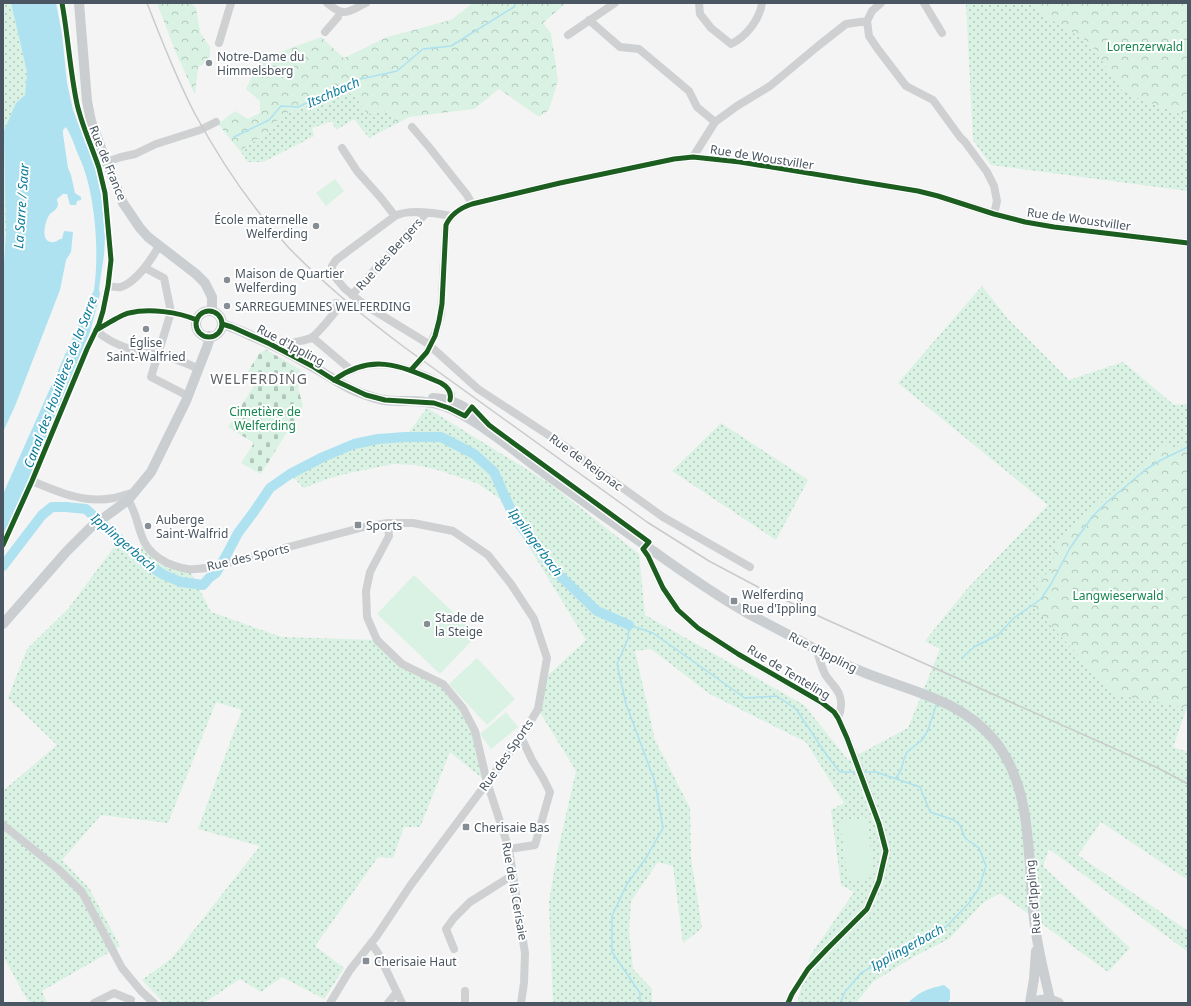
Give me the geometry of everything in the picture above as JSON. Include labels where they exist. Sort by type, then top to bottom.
[{"type":"main road","name":"Rue de France","points":[[79,3],[87,101],[94,129],[123,202],[140,228],[148,237],[196,274],[205,283],[212,297],[212,311]]},
{"type":"main road","points":[[212,311],[219,316],[222,324],[221,329],[218,333],[206,336],[199,332],[197,320],[204,312],[212,311]]},
{"type":"main road","name":"Rue d'Ippling","points":[[222,324],[232,326],[270,344],[312,366],[334,380],[374,398],[461,405],[469,410],[486,429],[543,472],[651,550],[721,598],[817,650],[861,671],[945,702],[969,716],[979,724],[995,740],[1004,753],[1015,776],[1021,796],[1026,824],[1037,942],[1055,1001]]},
{"type":"main road","points":[[3,624],[32,589],[67,551],[90,528],[128,500],[151,472],[188,396],[209,341],[209,336]]},
{"type":"main road","name":"Rue d'Ippling","points":[[1031,1003],[1037,942]]},
{"type":"main road","points":[[1031,1003],[1039,999],[1055,1001]]},
{"type":"street","points":[[219,43],[231,3]]},
{"type":"street","points":[[327,3],[339,12],[346,13],[366,3]]},
{"type":"street","points":[[568,35],[615,3]]},
{"type":"street","points":[[699,3],[700,14],[711,28],[731,44],[738,41],[756,21],[762,3]]},
{"type":"street","points":[[881,3],[872,11],[867,21],[869,36],[906,86],[933,100],[965,142],[994,186],[997,201],[994,214]]},
{"type":"street","points":[[924,3],[942,33]]},
{"type":"street","points":[[325,32],[338,17],[339,12]]},
{"type":"street","points":[[589,20],[620,47],[639,49],[689,91],[697,106],[715,122]]},
{"type":"street","points":[[692,156],[715,122],[737,106],[770,86],[846,24],[867,21]]},
{"type":"street","points":[[106,162],[135,154],[168,139],[189,134],[216,122]]},
{"type":"street","points":[[412,127],[430,147],[467,195],[472,204]]},
{"type":"street","points":[[342,148],[357,171],[395,216],[404,212],[437,213],[451,216],[445,230],[441,314],[437,329],[428,348],[418,363],[411,370]]},
{"type":"street","name":"Rue de Woustviller","points":[[451,216],[460,209],[472,204],[576,180],[692,156],[782,169],[918,192],[938,196],[1024,222],[1188,243]]},
{"type":"street","name":"Rue des Bergers","points":[[352,295],[426,213]]},
{"type":"street","name":"Rue de Reignac","points":[[395,216],[339,257],[334,263],[332,270],[334,276],[352,295],[428,348],[478,389],[556,440],[644,504],[688,532],[750,567]]},
{"type":"street","points":[[108,286],[120,287],[129,282],[145,268],[159,246]]},
{"type":"street","points":[[145,268],[164,278],[171,312],[161,346],[162,355],[151,377],[188,396]]},
{"type":"street","points":[[282,350],[289,344],[312,337],[335,312],[336,303]]},
{"type":"street","points":[[197,320],[171,312],[143,311],[128,313],[96,330],[104,338],[122,347],[162,355],[199,369]]},
{"type":"street","points":[[312,337],[351,370]]},
{"type":"street","points":[[334,380],[363,365],[392,365],[411,370],[446,386],[451,393],[450,404]]},
{"type":"street","points":[[32,481],[74,497],[94,500],[113,498],[135,492]]},
{"type":"street","name":"Rue des Sports","points":[[128,500],[133,507],[144,543],[159,559],[168,564],[189,569],[213,567],[364,527],[388,523],[413,523],[453,531],[488,555],[511,584],[534,619],[547,658],[538,709],[521,737],[410,886],[376,937],[350,970],[330,1003]]},
{"type":"street","name":"Rue de la Cerisaie","points":[[388,523],[389,536],[370,572],[366,592],[367,617],[376,640],[402,664],[443,684],[463,708],[475,731],[488,782],[509,849],[525,953],[524,983],[521,1003]]},
{"type":"street","name":"Rue de Tenteling","points":[[651,550],[648,556],[663,588],[678,610],[698,628],[738,654],[821,702],[834,712],[838,718],[864,782],[879,824],[886,851],[879,881],[867,909]]},
{"type":"street","points":[[817,650],[818,657],[825,674],[840,696],[841,706],[838,718]]},
{"type":"street","points":[[509,849],[535,845],[550,792],[521,737]]},
{"type":"street","points":[[3,825],[58,869],[82,892],[122,968],[141,991],[154,1003]]},
{"type":"street","points":[[454,949],[446,929],[454,918],[470,902],[513,875]]},
{"type":"street","points":[[371,943],[378,953],[402,1003]]},
{"type":"street","points":[[94,1003],[114,993],[130,1002],[141,991]]},
{"type":"street","points":[[465,991],[465,1003]]},
{"type":"street","points":[[388,1003],[397,992]]},
{"type":"green space","points":[[3,3],[11,3],[27,72],[25,95],[16,103],[3,279]]},
{"type":"green space","points":[[157,3],[191,3],[196,8],[200,32],[210,47],[210,61],[198,67],[195,95],[174,48]]},
{"type":"green space","points":[[473,3],[566,3],[543,23],[551,33],[558,80],[549,110],[539,117],[499,89],[474,109],[409,117],[396,124],[388,110],[367,114],[353,93],[330,98],[281,115],[269,131],[240,151],[218,124],[235,111],[248,119],[260,113],[260,101],[246,89],[261,59],[321,37],[344,58],[387,37],[451,20]]},
{"type":"green space","points":[[966,3],[1036,3],[1039,12],[1090,43],[1124,93],[1188,117],[1188,191],[991,165],[973,140]]},
{"type":"green space","name":"Lorenzerwald","points":[[1036,3],[1188,3],[1188,117],[1124,93],[1090,43],[1039,12]]},
{"type":"green space","points":[[353,93],[367,114],[388,110],[396,124],[369,138],[354,119],[336,130],[332,121],[312,128],[314,136],[263,162],[248,162],[240,151],[269,131],[281,115],[330,98]]},
{"type":"green space","points":[[335,179],[344,191],[326,206],[316,193]]},
{"type":"green space","points":[[982,286],[1007,318],[1069,380],[1123,362],[1174,405],[1188,404],[1188,710],[1186,710],[1173,747],[1188,752],[1188,880],[1101,822],[1078,855],[1188,931],[1188,952],[1049,849],[1043,866],[1130,948],[1108,972],[1000,893],[983,903],[949,939],[913,957],[873,982],[856,1003],[797,1003],[810,956],[854,892],[841,885],[831,810],[844,803],[806,742],[710,694],[651,649],[635,651],[655,740],[690,808],[691,858],[702,928],[683,943],[673,866],[658,862],[631,901],[629,931],[633,969],[652,989],[652,1003],[553,1003],[549,902],[557,854],[576,771],[538,709],[543,680],[586,640],[499,498],[477,483],[438,470],[416,465],[393,464],[349,473],[327,479],[304,488],[290,474],[323,457],[354,444],[378,439],[405,437],[427,408],[549,483],[639,554],[645,615],[804,705],[848,760],[908,728],[940,649],[925,641],[966,590],[1048,505],[898,383]]},
{"type":"green space","name":"Cimetière de Welferding","points":[[265,349],[301,370],[294,381],[300,385],[298,388],[303,406],[261,474],[241,463],[254,443],[228,427],[255,384],[244,378],[260,352],[262,353]]},
{"type":"green space","points":[[721,423],[808,480],[776,540],[672,471]]},
{"type":"green space","name":"Langwieserwald","points":[[1188,443],[1188,710],[1170,704],[1116,695],[1031,605],[1038,581],[1052,569],[1056,542],[1166,445],[1174,448]]},
{"type":"green space","points":[[114,547],[148,547],[152,552],[189,569],[211,612],[281,637],[377,640],[402,664],[443,684],[475,731],[487,782],[450,752],[420,827],[404,827],[393,858],[378,857],[315,946],[344,968],[324,999],[282,977],[261,992],[240,979],[204,1003],[164,1003],[142,980],[172,958],[260,846],[198,829],[242,710],[216,702],[168,823],[101,815],[62,860],[89,888],[120,946],[42,991],[47,1003],[29,1003],[3,956],[3,791],[57,745],[8,698],[27,649],[68,609]]},
{"type":"green space","name":"Stade de la Steige","points":[[414,575],[477,635],[440,674],[377,614]]},
{"type":"green space","points":[[477,658],[515,699],[487,725],[449,684]]},
{"type":"green space","points":[[506,712],[518,727],[491,749],[480,734]]},
{"type":"green space","points":[[867,818],[874,877],[848,881],[840,822]]},
{"type":"water","points":[[11,3],[56,3],[62,34],[67,83],[73,110],[95,167],[102,200],[105,236],[99,289],[100,294],[90,332],[14,517],[3,538],[3,494],[94,290],[96,276],[96,231],[92,200],[85,172],[66,127],[63,130],[63,134],[68,168],[75,193],[81,197],[81,200],[77,201],[76,205],[70,205],[67,194],[63,194],[57,199],[57,207],[48,217],[44,230],[46,238],[51,242],[62,239],[64,231],[73,232],[71,252],[66,260],[60,290],[15,406],[3,432],[3,279],[6,232],[4,131],[16,103],[25,95],[27,72]]},
{"type":"water","points":[[944,985],[950,990],[950,999],[948,1003],[908,1003],[924,991]]},
{"type":"waterway","name":"Itschbach","points":[[234,137],[269,120],[281,106],[298,107],[356,80],[397,71],[423,49],[451,46],[514,7],[516,3]]},
{"type":"waterway","name":"Ipplingerbach","points":[[3,566],[42,515],[52,507],[66,507],[86,509],[145,563],[164,575],[181,582],[203,585],[216,573],[238,533],[270,488],[290,474],[323,457],[354,444],[378,439],[441,437],[474,454],[494,472],[514,517],[554,570],[597,611],[629,625]]},
{"type":"waterway","points":[[963,657],[974,647],[998,635],[1014,618],[1041,599],[1051,584],[1070,548],[1092,517],[1105,504],[1145,470],[1161,460],[1188,447]]},
{"type":"waterway","points":[[640,1003],[640,993],[612,952],[612,916],[627,884],[646,858],[663,828],[655,782],[626,704],[617,664],[628,639],[629,625],[653,633],[745,698],[777,696],[796,709],[828,757],[840,772],[858,772]]},
{"type":"waterway","points":[[896,778],[901,770],[907,752],[922,740],[928,730],[937,703]]},
{"type":"waterway","name":"Ipplingerbach","points":[[840,1003],[845,992],[861,973],[947,926],[969,903],[979,888],[986,866],[979,848],[965,838],[960,825],[954,820],[930,812],[920,787],[876,772],[864,772]]},
{"type":"railway","points":[[147,3],[175,73],[195,114],[215,150],[250,201],[275,233],[316,274],[359,312],[404,347],[647,522],[709,561],[758,587],[825,619],[1158,768],[1188,784]]},
{"type":"cycle path","points":[[3,545],[99,324],[108,286],[111,260],[105,193],[99,168],[77,104],[62,3]]},
{"type":"cycle path","points":[[411,370],[427,352],[435,336],[442,304],[446,225],[456,212],[472,204],[560,183],[674,159],[693,157],[740,162],[918,191],[1025,222],[1054,227],[1188,243]]},
{"type":"cycle path","points":[[96,330],[129,313],[145,311],[181,315],[197,320]]},
{"type":"cycle path","points":[[209,311],[218,315],[222,324],[218,333],[209,337],[200,333],[196,324],[200,315],[209,311]]},
{"type":"cycle path","points":[[222,324],[270,344],[312,366],[334,380],[366,395],[385,400],[434,403],[465,416],[472,407],[489,425],[649,542],[643,549],[648,556],[663,588],[678,610],[698,628],[738,654],[821,702],[834,712],[847,738],[879,824],[886,851],[879,881],[867,909],[808,969],[788,1003]]},
{"type":"cycle path","points":[[334,380],[348,371],[362,366],[374,364],[400,367],[413,371],[446,386],[449,390],[450,400]]},
{"type":"place","name":"Notre-Dame du Himmelsberg","points":[[209,63]]},
{"type":"place","name":"École maternelle Welferding","points":[[316,226]]},
{"type":"place","name":"Maison de Quartier Welferding","points":[[227,280]]},
{"type":"place","name":"SARREGUEMINES WELFERDING","points":[[227,306]]},
{"type":"place","name":"Église Saint-Walfried","points":[[146,329]]},
{"type":"place","name":"Sports","points":[[358,525]]},
{"type":"place","name":"Auberge Saint-Walfrid","points":[[148,526]]},
{"type":"place","name":"Welferding Rue d'Ippling","points":[[734,601]]},
{"type":"place","name":"Stade de la Steige","points":[[427,624]]},
{"type":"place","name":"Cherisaie Bas","points":[[466,827]]},
{"type":"place","name":"Cherisaie Haut","points":[[366,961]]},
{"type":"district","name":"WELFERDING","points":[[259,378]]},
{"type":"water label","name":"La Sarre / Saar","points":[[21,206]]},
{"type":"water label","name":"Canal des Houillères de la Sarre","points":[[60,382]]}]
